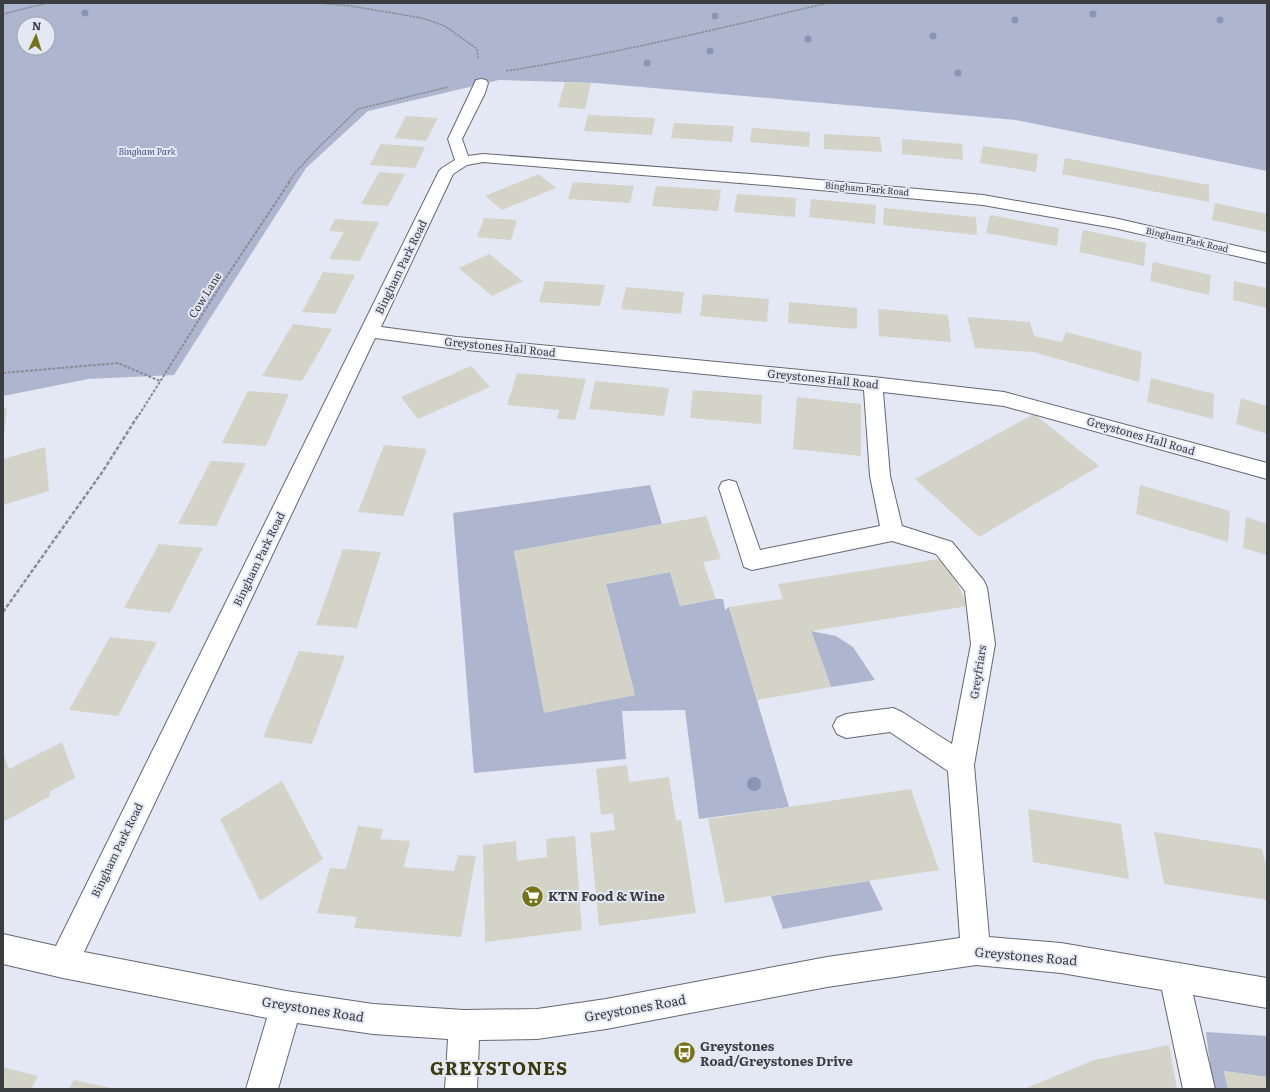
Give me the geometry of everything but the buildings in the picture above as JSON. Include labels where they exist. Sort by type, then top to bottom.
[{"type":"street","points":[[462,161],[456,139],[478,92],[481,79]]},
{"type":"street","name":"Bingham Park Road","points":[[63,963],[447,171],[462,161],[483,158],[776,181],[983,200],[1114,223],[1267,258]]},
{"type":"street","name":"Greystones Hall Road","points":[[370,331],[457,343],[873,384],[1004,399],[1267,471]]},
{"type":"street","points":[[873,384],[880,476],[892,532]]},
{"type":"street","name":"Greyfriars","points":[[728,488],[752,561],[892,532],[944,548],[976,588],[983,644],[961,765],[976,950]]},
{"type":"street","points":[[846,726],[893,720],[961,765]]},
{"type":"street","name":"Greystones Road","points":[[3,949],[63,963],[286,1006],[373,1019],[464,1025],[537,1024],[606,1014],[827,972],[976,950],[1060,958],[1267,993]]},
{"type":"street","points":[[1174,977],[1199,1089]]},
{"type":"street","points":[[262,1089],[286,1006]]},
{"type":"street","points":[[461,1089],[464,1025]]},
{"type":"path","points":[[3,14],[47,3]]},
{"type":"path","points":[[318,3],[351,6],[422,18],[445,26],[477,49],[481,79]]},
{"type":"path","name":"Cow Lane","points":[[3,612],[103,471],[257,228],[295,173],[358,109],[481,79],[689,36],[828,3]]},
{"type":"path","points":[[3,373],[118,363],[161,381]]},
{"type":"green space","name":"Bingham Park","points":[[3,3],[1267,3],[1267,171],[1016,120],[596,83],[499,80],[368,111],[306,168],[174,375],[88,379],[3,396]]},
{"type":"green space","points":[[650,485],[662,524],[514,551],[544,712],[635,695],[606,584],[670,572],[680,606],[723,599],[725,610],[729,607],[789,807],[699,819],[685,710],[622,711],[626,759],[474,773],[453,513]]},
{"type":"green space","points":[[811,631],[836,636],[853,647],[875,680],[831,687]]},
{"type":"green space","points":[[869,881],[883,910],[783,929],[771,896]]},
{"type":"green space","points":[[1206,1032],[1267,1036],[1267,1077],[1224,1071],[1228,1089],[1213,1089]]},
{"type":"place","name":"KTN Food & Wine","points":[[532,896]]},
{"type":"place","name":"Greystones Road/Greystones Drive","points":[[685,1053]]},
{"type":"district","name":"GREYSTONES","points":[[499,1069]]}]
